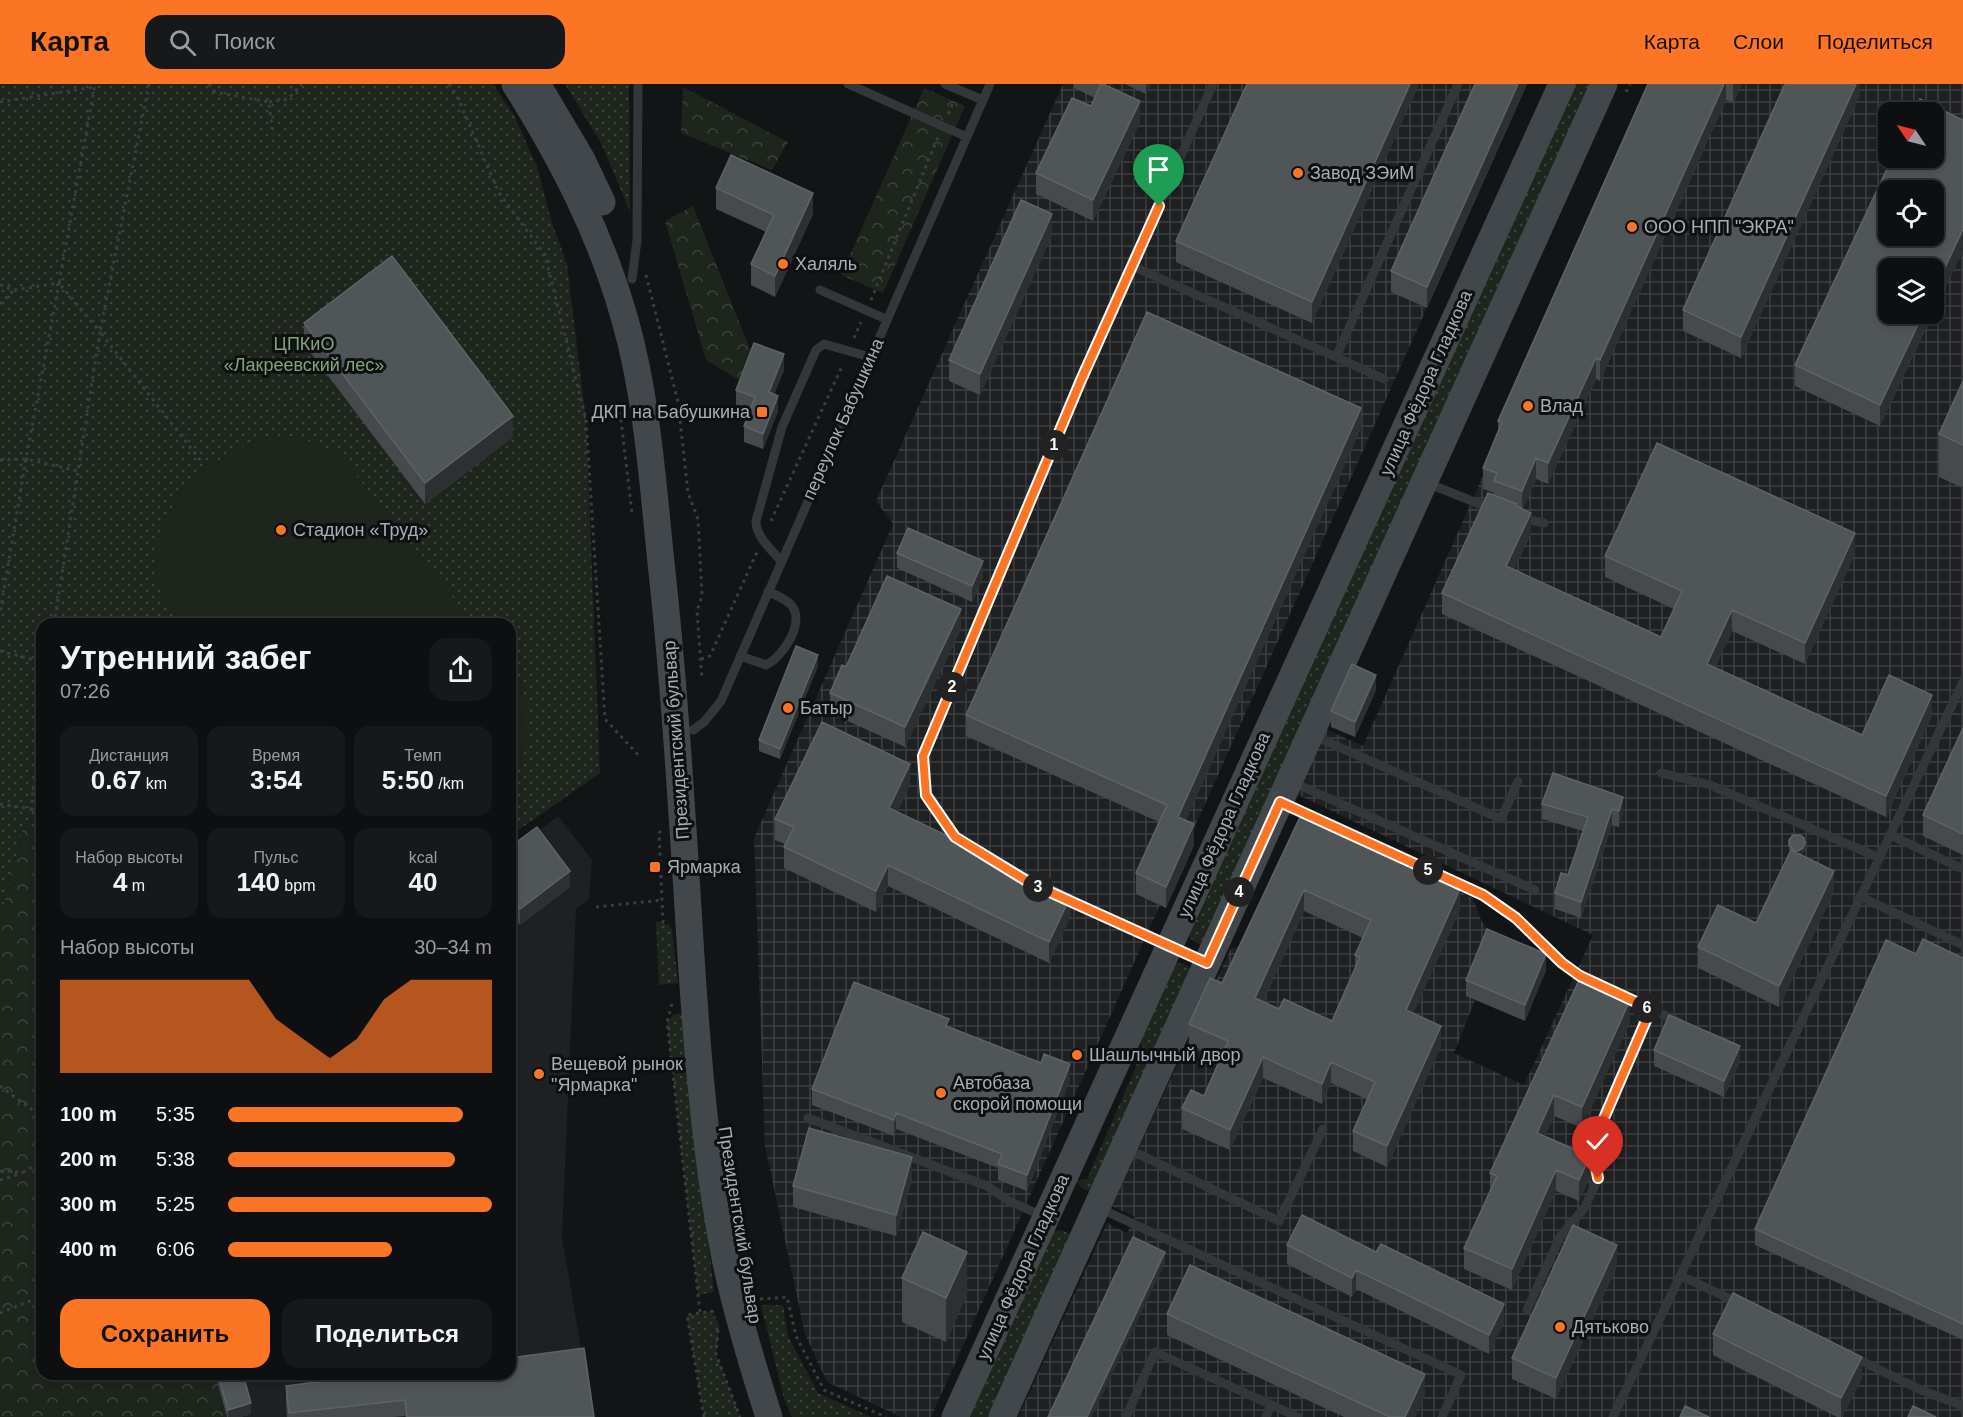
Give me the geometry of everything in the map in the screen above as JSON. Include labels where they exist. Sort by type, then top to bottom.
[{"type":"main road","name":"Президентский бульвар","points":[[515,84],[554,146],[587,212],[609,267],[626,322],[640,391],[649,453],[669,637],[685,733],[718,1076],[732,1196],[761,1345],[786,1417]]},
{"type":"main road","name":"Президентский бульвар","points":[[537,84],[582,160],[610,220],[632,279],[651,360],[666,451],[685,733],[699,1064],[725,1255],[735,1304],[768,1417]]},
{"type":"main road","name":"улица Фёдора Гладкова","points":[[955,1417],[1562,84]]},
{"type":"main road","points":[[1002,1417],[1604,84]]},
{"type":"main road","points":[[1494,233],[1530,249]]},
{"type":"main road","points":[[1169,946],[1207,963]]},
{"type":"main road","points":[[1048,1211],[1094,1215]]},
{"type":"lane","points":[[632,279],[637,240],[638,84]]},
{"type":"lane","points":[[848,84],[967,137]]},
{"type":"lane","points":[[945,84],[983,100]]},
{"type":"lane","name":"переулок Бабушкина","points":[[685,733],[704,722],[721,701],[990,84]]},
{"type":"lane","points":[[992,860],[955,837],[926,795],[923,756],[1081,380],[1214,84]]},
{"type":"lane","points":[[1336,357],[1458,84]]},
{"type":"lane","points":[[1132,266],[1384,379]]},
{"type":"lane","points":[[820,290],[886,319]]},
{"type":"lane","points":[[781,561],[756,528],[756,521],[782,427],[816,350],[825,344],[870,357]]},
{"type":"lane","points":[[1424,482],[1503,513],[1544,523]]},
{"type":"lane","points":[[740,656],[766,665],[775,660],[784,650],[794,628],[796,614],[791,604],[768,591]]},
{"type":"lane","points":[[1613,1417],[1963,682]]},
{"type":"lane","points":[[1311,734],[1501,819],[1518,781]]},
{"type":"lane","points":[[1661,773],[1710,786],[1880,858]]},
{"type":"lane","points":[[1285,791],[1535,890]]},
{"type":"lane","points":[[1285,791],[1483,895],[1516,918],[1562,963],[1580,976],[1688,1026]]},
{"type":"lane","points":[[1890,835],[1963,869]]},
{"type":"lane","points":[[1049,892],[1169,946]]},
{"type":"lane","points":[[1861,897],[1963,945]]},
{"type":"lane","points":[[1527,1310],[1560,1237],[1585,1207],[1598,1178],[1592,1146],[1651,1009]]},
{"type":"lane","points":[[808,1118],[987,1186],[1009,1201],[1048,1211]]},
{"type":"lane","points":[[1124,1147],[1279,1221],[1323,1129]]},
{"type":"lane","points":[[1094,1215],[1461,1375],[1442,1417]]},
{"type":"lane","points":[[1681,1276],[1754,1310]]},
{"type":"lane","points":[[1838,1350],[1921,1390],[1963,1406]]},
{"type":"lane","points":[[1126,1417],[1155,1352],[1298,1417]]},
{"type":"lane","points":[[1266,1417],[1271,1405]]},
{"type":"path","points":[[55,618],[100,332],[149,84]]},
{"type":"path","points":[[208,84],[215,92],[269,102],[288,99],[302,84]]},
{"type":"path","points":[[449,84],[457,96],[499,193],[545,255],[586,420],[605,719],[640,757]]},
{"type":"path","points":[[0,102],[95,85],[0,613]]},
{"type":"path","points":[[701,659],[710,656],[849,352],[959,90]]},
{"type":"path","points":[[269,102],[273,135]]},
{"type":"path","points":[[59,283],[201,461]]},
{"type":"path","points":[[0,285],[14,290],[59,283]]},
{"type":"path","points":[[0,304],[14,290]]},
{"type":"path","points":[[619,402],[632,516]]},
{"type":"path","points":[[0,460],[26,459],[78,471]]},
{"type":"path","points":[[688,493],[699,519],[702,596],[697,611],[702,679]]},
{"type":"path","points":[[0,651],[36,660]]},
{"type":"path","points":[[31,809],[36,767]]},
{"type":"path","points":[[0,804],[36,812]]},
{"type":"path","points":[[596,907],[662,900]]},
{"type":"path","points":[[667,1022],[700,1312]]},
{"type":"path","points":[[0,1086],[36,1113]]},
{"type":"path","points":[[0,1180],[36,1165]]},
{"type":"path","points":[[0,1171],[23,1172]]},
{"type":"path","points":[[760,1299],[788,1297],[796,1336],[824,1390],[886,1417]]},
{"type":"path","points":[[0,1313],[36,1298]]},
{"type":"path","points":[[704,1417],[687,1315],[712,1311],[719,1325],[716,1354],[740,1417]]},
{"type":"shaded area","points":[[1063,84],[1527,84],[931,1417],[901,1417],[827,1382],[805,1334],[765,1146],[754,838],[893,524],[876,501]]},
{"type":"shaded area","points":[[1657,84],[1963,84],[1963,1417],[1018,1417],[1107,1223],[1127,1233],[1135,1217],[1112,1206],[1231,948],[1248,946],[1318,828],[1473,898],[1481,920],[1498,943],[1454,1053],[1524,1085],[1593,935],[1294,793],[1323,728],[1363,746]]},
{"type":"shaded area","name":"Вещевой рынок \"Ярмарка\"","points":[[558,816],[592,860],[589,899],[576,909],[562,1238],[593,1417],[227,1417],[217,1380],[516,1380],[516,848]]},
{"type":"green space","name":"ЦПКиО «Лакреевский лес»","points":[[0,84],[493,84],[514,115],[538,169],[551,220],[567,264],[586,420],[600,773],[516,832],[516,618],[36,618],[36,840],[24,824],[0,920]]},
{"type":"green space","points":[[565,84],[629,84],[630,212],[602,145]]},
{"type":"green space","points":[[1572,84],[1598,84],[1202,945],[1193,941],[1188,935]]},
{"type":"green space","points":[[683,87],[788,142],[772,170],[681,133]]},
{"type":"green space","points":[[924,88],[965,106],[883,293],[841,275]]},
{"type":"green space","points":[[693,206],[754,359],[745,384],[706,360],[665,221]]},
{"type":"green space","name":"Стадион «Труд»","points":[[282,436],[299,438],[329,450],[343,459],[469,618],[177,618],[166,602],[156,576],[156,550],[163,526],[175,503],[192,482],[212,465],[234,451],[258,441]]},
{"type":"green space","points":[[516,679],[525,696],[529,724],[524,753],[516,770]]},
{"type":"green space","points":[[24,824],[36,840],[36,1380],[217,1380],[227,1417],[0,1417],[0,920]]},
{"type":"green space","points":[[656,922],[663,922],[672,929],[678,983],[659,985]]},
{"type":"green space","points":[[1181,963],[1190,967],[1194,973],[1094,1191],[1084,1189],[1076,1181],[1087,1179],[1144,1048],[1135,1039],[1173,964]]},
{"type":"green space","points":[[674,1014],[683,1014],[714,1292],[698,1295],[667,1022]]},
{"type":"green space","points":[[1061,1230],[1070,1234],[996,1417],[970,1417],[1048,1238],[1054,1231]]},
{"type":"green space","points":[[761,1305],[783,1305],[788,1336],[818,1393],[871,1417],[792,1417],[784,1399]]},
{"type":"green space","points":[[712,1311],[719,1325],[716,1354],[740,1417],[704,1417],[687,1315]]},
{"type":"building","points":[[1101,84],[1140,101],[1093,200],[1036,173],[1072,98],[1091,106]]},
{"type":"building","name":"Завод ЗЭиМ","points":[[1247,84],[1410,84],[1312,302],[1176,241]]},
{"type":"building","points":[[1475,84],[1518,84],[1427,287],[1391,271]]},
{"type":"building","name":"ООО НПП \"ЭКРА\"","points":[[1648,84],[1724,84],[1600,360],[1596,358],[1548,463],[1536,458],[1522,491],[1494,481],[1497,473],[1483,468],[1502,422],[1498,421]]},
{"type":"building","points":[[1785,84],[1856,84],[1741,337],[1683,310]]},
{"type":"building","points":[[1944,111],[1963,120],[1963,229],[1944,270],[1944,258],[1878,258],[1878,324],[1918,324],[1880,405],[1795,365],[1878,188],[1878,246],[1944,246],[1944,180],[1882,180],[1887,168],[1944,168]]},
{"type":"building","points":[[731,155],[813,193],[775,276],[751,264],[774,215],[716,188]]},
{"type":"building","points":[[1021,200],[1052,214],[980,374],[949,360]]},
{"type":"building","points":[[392,256],[513,416],[425,483],[304,323]]},
{"type":"building","points":[[1147,312],[1361,408],[1178,817],[1194,824],[1166,887],[1136,873],[1167,805],[966,715]]},
{"type":"building","points":[[754,343],[784,354],[769,392],[778,396],[763,434],[744,426],[755,397],[736,390]]},
{"type":"building","points":[[1963,381],[1963,445],[1939,434]]},
{"type":"building","points":[[1657,443],[1855,533],[1805,643],[1732,610],[1707,664],[1862,735],[1889,675],[1932,695],[1886,796],[1442,593],[1488,493],[1517,504],[1516,506],[1531,513],[1506,566],[1661,637],[1682,591],[1605,556]]},
{"type":"building","points":[[908,528],[983,561],[972,586],[897,553]]},
{"type":"building","points":[[887,576],[961,609],[905,727],[830,693],[842,665],[846,667]]},
{"type":"building","name":"Батыр","points":[[796,646],[818,655],[780,749],[759,740]]},
{"type":"building","points":[[1352,664],[1376,675],[1355,722],[1331,711]]},
{"type":"building","points":[[822,722],[910,764],[889,808],[1071,895],[1049,942],[888,865],[876,891],[784,847],[794,827],[775,819]]},
{"type":"building","points":[[1963,728],[1963,834],[1923,815]]},
{"type":"building","points":[[1553,773],[1623,797],[1619,811],[1612,809],[1581,902],[1555,893],[1561,873],[1568,875],[1588,817],[1542,804]]},
{"type":"building","points":[[1300,817],[1460,889],[1406,1010],[1441,1026],[1387,1146],[1353,1131],[1375,1082],[1331,1062],[1322,1084],[1263,1057],[1230,1130],[1182,1108],[1191,1090],[1204,1096],[1228,1041],[1189,1024],[1210,978],[1222,983]],"holes":[[[1304,890],[1371,920],[1355,955],[1360,957],[1332,1021],[1284,999],[1279,1009],[1255,998]]]},
{"type":"building","points":[[537,827],[570,871],[520,909],[516,903],[516,843]]},
{"type":"building","points":[[1793,835],[1800,835],[1804,838],[1805,843],[1803,848],[1796,852],[1789,845],[1789,840]]},
{"type":"building","points":[[1791,850],[1834,871],[1779,986],[1698,947],[1718,905],[1756,923]]},
{"type":"building","points":[[1487,929],[1546,954],[1525,1005],[1466,980]]},
{"type":"building","points":[[1923,939],[1963,958],[1963,1324],[1755,1229],[1886,940],[1916,954]]},
{"type":"building","points":[[1580,978],[1630,1000],[1582,1107],[1554,1095],[1537,1133],[1590,1156],[1579,1180],[1556,1170],[1512,1269],[1464,1248],[1497,1176],[1490,1173]]},
{"type":"building","name":"Автобаза скорой помощи","points":[[854,982],[949,1019],[946,1026],[1041,1063],[1044,1054],[1070,1064],[1027,1175],[998,1164],[1002,1154],[896,1113],[894,1120],[812,1089]]},
{"type":"building","points":[[1669,1015],[1740,1046],[1724,1081],[1654,1050]]},
{"type":"building","points":[[809,1128],[912,1157],[896,1215],[793,1186]]},
{"type":"building","points":[[1302,1215],[1376,1252],[1381,1244],[1504,1304],[1489,1335],[1356,1270],[1352,1278],[1287,1245]]},
{"type":"building","points":[[1573,1225],[1617,1245],[1556,1378],[1512,1358]]},
{"type":"building","points":[[923,1232],[967,1252],[946,1298],[902,1278]]},
{"type":"building","points":[[1133,1237],[1165,1252],[1087,1417],[1048,1417]]},
{"type":"building","points":[[1190,1265],[1425,1374],[1405,1417],[1390,1417],[1167,1314]]},
{"type":"building","points":[[1733,1293],[1862,1357],[1841,1398],[1713,1334]]},
{"type":"building","points":[[584,1348],[594,1417],[407,1417],[405,1400],[289,1413],[286,1386],[334,1380],[516,1380],[516,1357]]},
{"type":"building","points":[[220,1380],[245,1380],[251,1403],[228,1410]]},
{"type":"building","points":[[1685,1406],[1709,1417],[1680,1417]]},
{"type":"building","points":[[1913,1406],[1936,1417],[1908,1417]]},
{"type":"place","name":"Завод ЗЭиМ","points":[[1298,173]]},
{"type":"place","name":"ООО НПП \"ЭКРА\"","points":[[1632,227]]},
{"type":"place","name":"Халяль","points":[[783,264]]},
{"type":"place","name":"Влад","points":[[1528,406]]},
{"type":"place","name":"ДКП на Бабушкина","points":[[762,412]]},
{"type":"place","name":"Стадион «Труд»","points":[[281,530]]},
{"type":"place","name":"Батыр","points":[[788,708]]},
{"type":"place","name":"Ярмарка","points":[[655,867]]},
{"type":"place","name":"Шашлычный двор","points":[[1077,1055]]},
{"type":"place","name":"Вещевой рынок \"Ярмарка\"","points":[[539,1074]]},
{"type":"place","name":"Автобаза скорой помощи","points":[[941,1093]]},
{"type":"place","name":"Дятьково","points":[[1560,1327]]},
{"type":"route","points":[[1159,206],[1081,380],[923,756],[926,795],[955,837],[1030,883],[1207,963],[1280,802],[1483,895],[1516,918],[1562,963],[1580,976],[1651,1009],[1592,1146],[1598,1178]]}]
